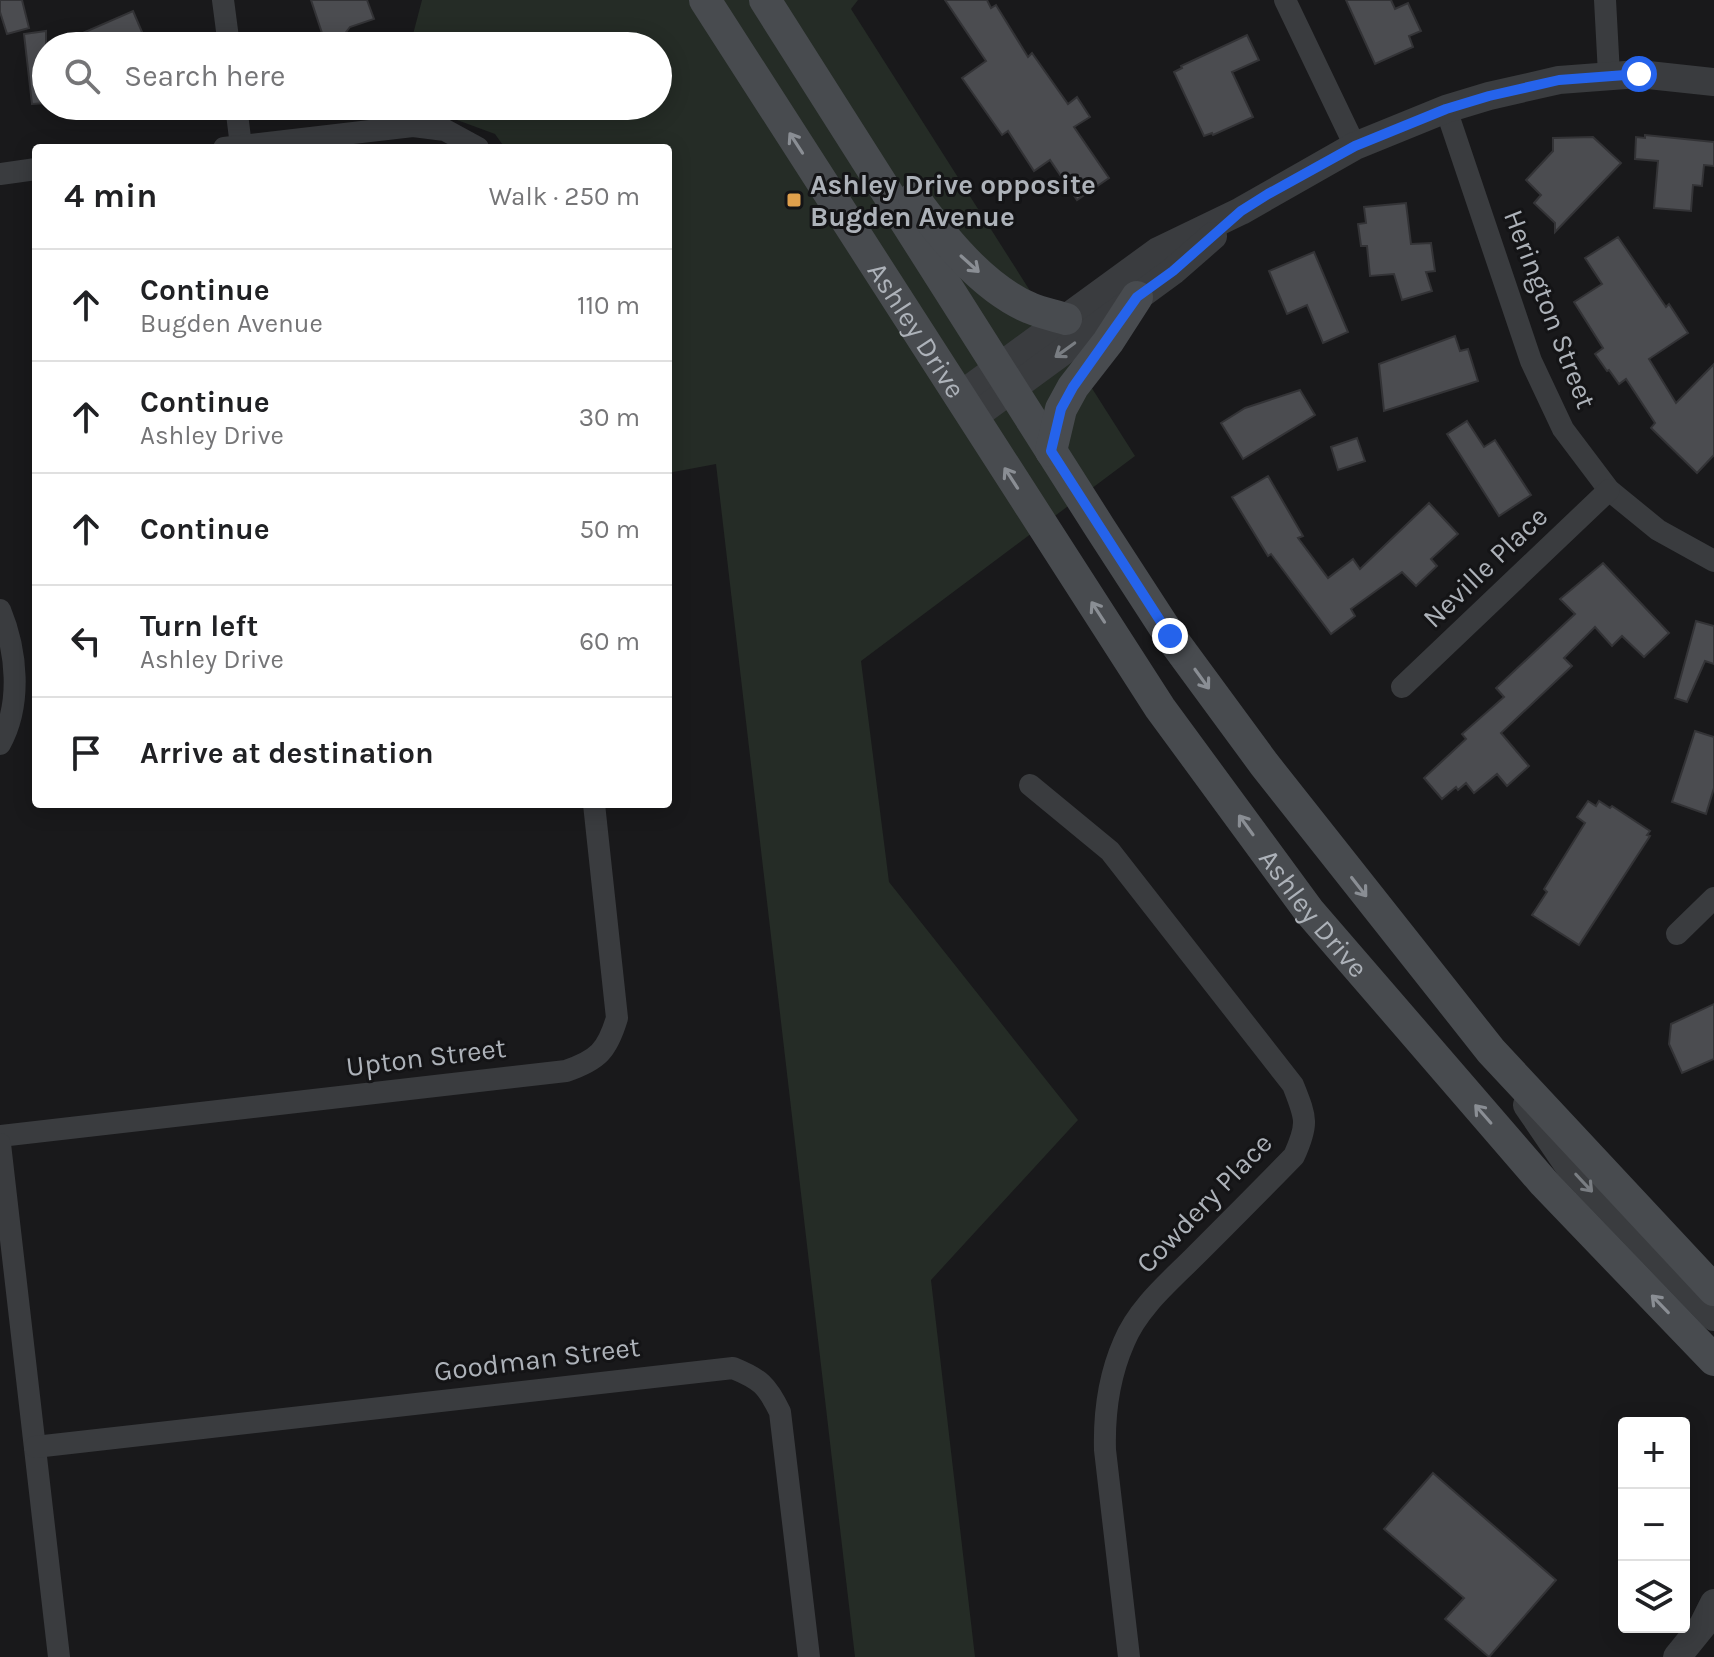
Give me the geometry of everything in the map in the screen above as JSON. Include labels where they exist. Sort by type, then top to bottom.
[{"type":"main road","name":"Ashley Drive","points":[[705,0],[1160,708],[1309,911],[1544,1183],[1714,1360]]},
{"type":"main road","name":"Ashley Drive","points":[[771,10],[1170,636],[1264,764],[1491,1051],[1714,1290]]},
{"type":"main road","points":[[814,77],[853,103],[912,196],[967,263],[1030,308],[1066,319]]},
{"type":"main road","points":[[1051,451],[1061,409],[1073,387],[1137,297]]},
{"type":"street","points":[[223,0],[227,32]]},
{"type":"street","points":[[1285,0],[1355,146]]},
{"type":"street","points":[[1605,0],[1609,74]]},
{"type":"street","points":[[965,408],[1005,379],[1066,319],[1158,251],[1241,211],[1355,146],[1446,109],[1559,80],[1639,74],[1714,82]]},
{"type":"street","name":"Herington Street","points":[[1446,109],[1531,361],[1563,429],[1609,490],[1658,530],[1714,561]]},
{"type":"street","points":[[232,144],[235,120]]},
{"type":"street","points":[[258,144],[413,126],[445,130],[471,144]]},
{"type":"street","points":[[0,174],[32,170]]},
{"type":"street","name":"Ashley Drive","points":[[1005,379],[1137,297],[1173,271],[1241,211]]},
{"type":"street","name":"Neville Place","points":[[1402,687],[1609,490]]},
{"type":"street","points":[[0,610],[10,635],[16,681],[0,744]]},
{"type":"street","name":"Cowdery Place","points":[[1030,785],[1110,851],[1293,1085],[1304,1113],[1305,1132],[1294,1156],[1143,1311],[1124,1340],[1110,1382],[1104,1427],[1105,1450],[1129,1657]]},
{"type":"street","name":"Upton Street","points":[[0,1136],[566,1071],[587,1064],[604,1050],[617,1018],[594,808]]},
{"type":"street","points":[[1677,934],[1714,898]]},
{"type":"street","points":[[1491,1051],[1568,1165],[1714,1317]]},
{"type":"street","points":[[0,1144],[59,1657]]},
{"type":"street","name":"Goodman Street","points":[[35,1447],[733,1368],[756,1377],[769,1389],[780,1412],[809,1657]]},
{"type":"street","points":[[1677,1657],[1710,1615]]},
{"type":"shaded area","points":[[422,0],[858,0],[851,9],[1135,456],[861,661],[889,882],[1078,1120],[931,1280],[975,1657],[855,1657],[716,464],[672,472],[672,144],[502,144],[495,134],[457,120],[672,120],[672,32],[414,32]]},
{"type":"building","points":[[0,0],[22,0],[29,28],[7,34],[0,12]]},
{"type":"building","points":[[311,0],[367,0],[374,19],[350,27],[346,32],[322,32]]},
{"type":"building","points":[[945,0],[987,0],[991,8],[996,5],[1028,57],[1032,53],[1068,104],[1077,97],[1090,117],[1074,127],[1109,178],[1077,200],[1050,160],[1034,171],[1008,131],[1002,135],[962,78],[986,61]]},
{"type":"building","points":[[1346,0],[1391,0],[1395,9],[1408,3],[1421,31],[1409,36],[1413,47],[1375,64]]},
{"type":"building","points":[[133,11],[142,32],[85,32]]},
{"type":"building","points":[[32,33],[32,104],[24,34]]},
{"type":"building","points":[[1247,35],[1259,60],[1232,72],[1253,117],[1204,136],[1174,72]]},
{"type":"building","points":[[1645,135],[1714,142],[1714,166],[1704,165],[1702,186],[1693,185],[1691,211],[1654,208],[1658,161],[1635,159],[1636,137],[1645,138]]},
{"type":"building","points":[[1593,137],[1621,163],[1555,232],[1555,223],[1534,203],[1541,195],[1526,180],[1553,151],[1553,138]]},
{"type":"building","points":[[1406,203],[1411,244],[1431,243],[1435,271],[1426,272],[1432,291],[1402,300],[1394,274],[1370,276],[1367,246],[1361,246],[1358,224],[1366,223],[1364,207]]},
{"type":"building","points":[[1618,237],[1666,307],[1669,304],[1688,333],[1649,359],[1676,403],[1714,364],[1714,455],[1697,473],[1651,428],[1655,423],[1626,379],[1619,384],[1607,371],[1595,354],[1603,348],[1574,302],[1602,284],[1585,258]]},
{"type":"building","points":[[1314,252],[1348,332],[1323,343],[1307,305],[1287,314],[1269,271]]},
{"type":"building","points":[[1455,336],[1460,351],[1468,349],[1478,381],[1384,411],[1379,364]]},
{"type":"building","points":[[1300,390],[1315,415],[1243,459],[1221,423],[1245,408]]},
{"type":"building","points":[[1467,421],[1484,447],[1495,440],[1531,495],[1499,516],[1447,434]]},
{"type":"building","points":[[1357,438],[1365,461],[1338,470],[1331,447]]},
{"type":"building","points":[[1268,476],[1303,536],[1298,538],[1328,578],[1353,559],[1360,569],[1429,503],[1458,534],[1431,559],[1437,566],[1416,586],[1402,572],[1351,609],[1355,616],[1331,634],[1271,554],[1268,556],[1232,497]]},
{"type":"building","points":[[1603,563],[1669,633],[1644,657],[1622,636],[1612,646],[1595,627],[1564,658],[1572,666],[1501,733],[1529,766],[1507,786],[1497,774],[1474,793],[1466,783],[1442,799],[1424,778],[1466,739],[1462,734],[1504,697],[1496,688],[1575,614],[1560,599]]},
{"type":"building","points":[[1696,621],[1714,626],[1714,664],[1705,661],[1687,702],[1675,698]]},
{"type":"building","points":[[1695,731],[1714,737],[1714,788],[1706,814],[1672,802]]},
{"type":"building","points":[[1588,801],[1596,806],[1599,801],[1610,808],[1612,806],[1650,831],[1647,835],[1650,836],[1579,945],[1532,915],[1547,892],[1544,889],[1585,823],[1577,817]]},
{"type":"building","points":[[1714,1004],[1714,1059],[1682,1073],[1669,1044],[1671,1024]]},
{"type":"building","points":[[1433,1473],[1556,1580],[1489,1657],[1445,1619],[1464,1598],[1384,1529]]},
{"type":"place","name":"Ashley Drive opposite Bugden Avenue","points":[[794,200]]},
{"type":"route","points":[[1170,636],[1051,451],[1061,409],[1073,387],[1108,342],[1137,297],[1173,271],[1241,211],[1355,146],[1446,109],[1489,96],[1559,80],[1639,74]]}]
